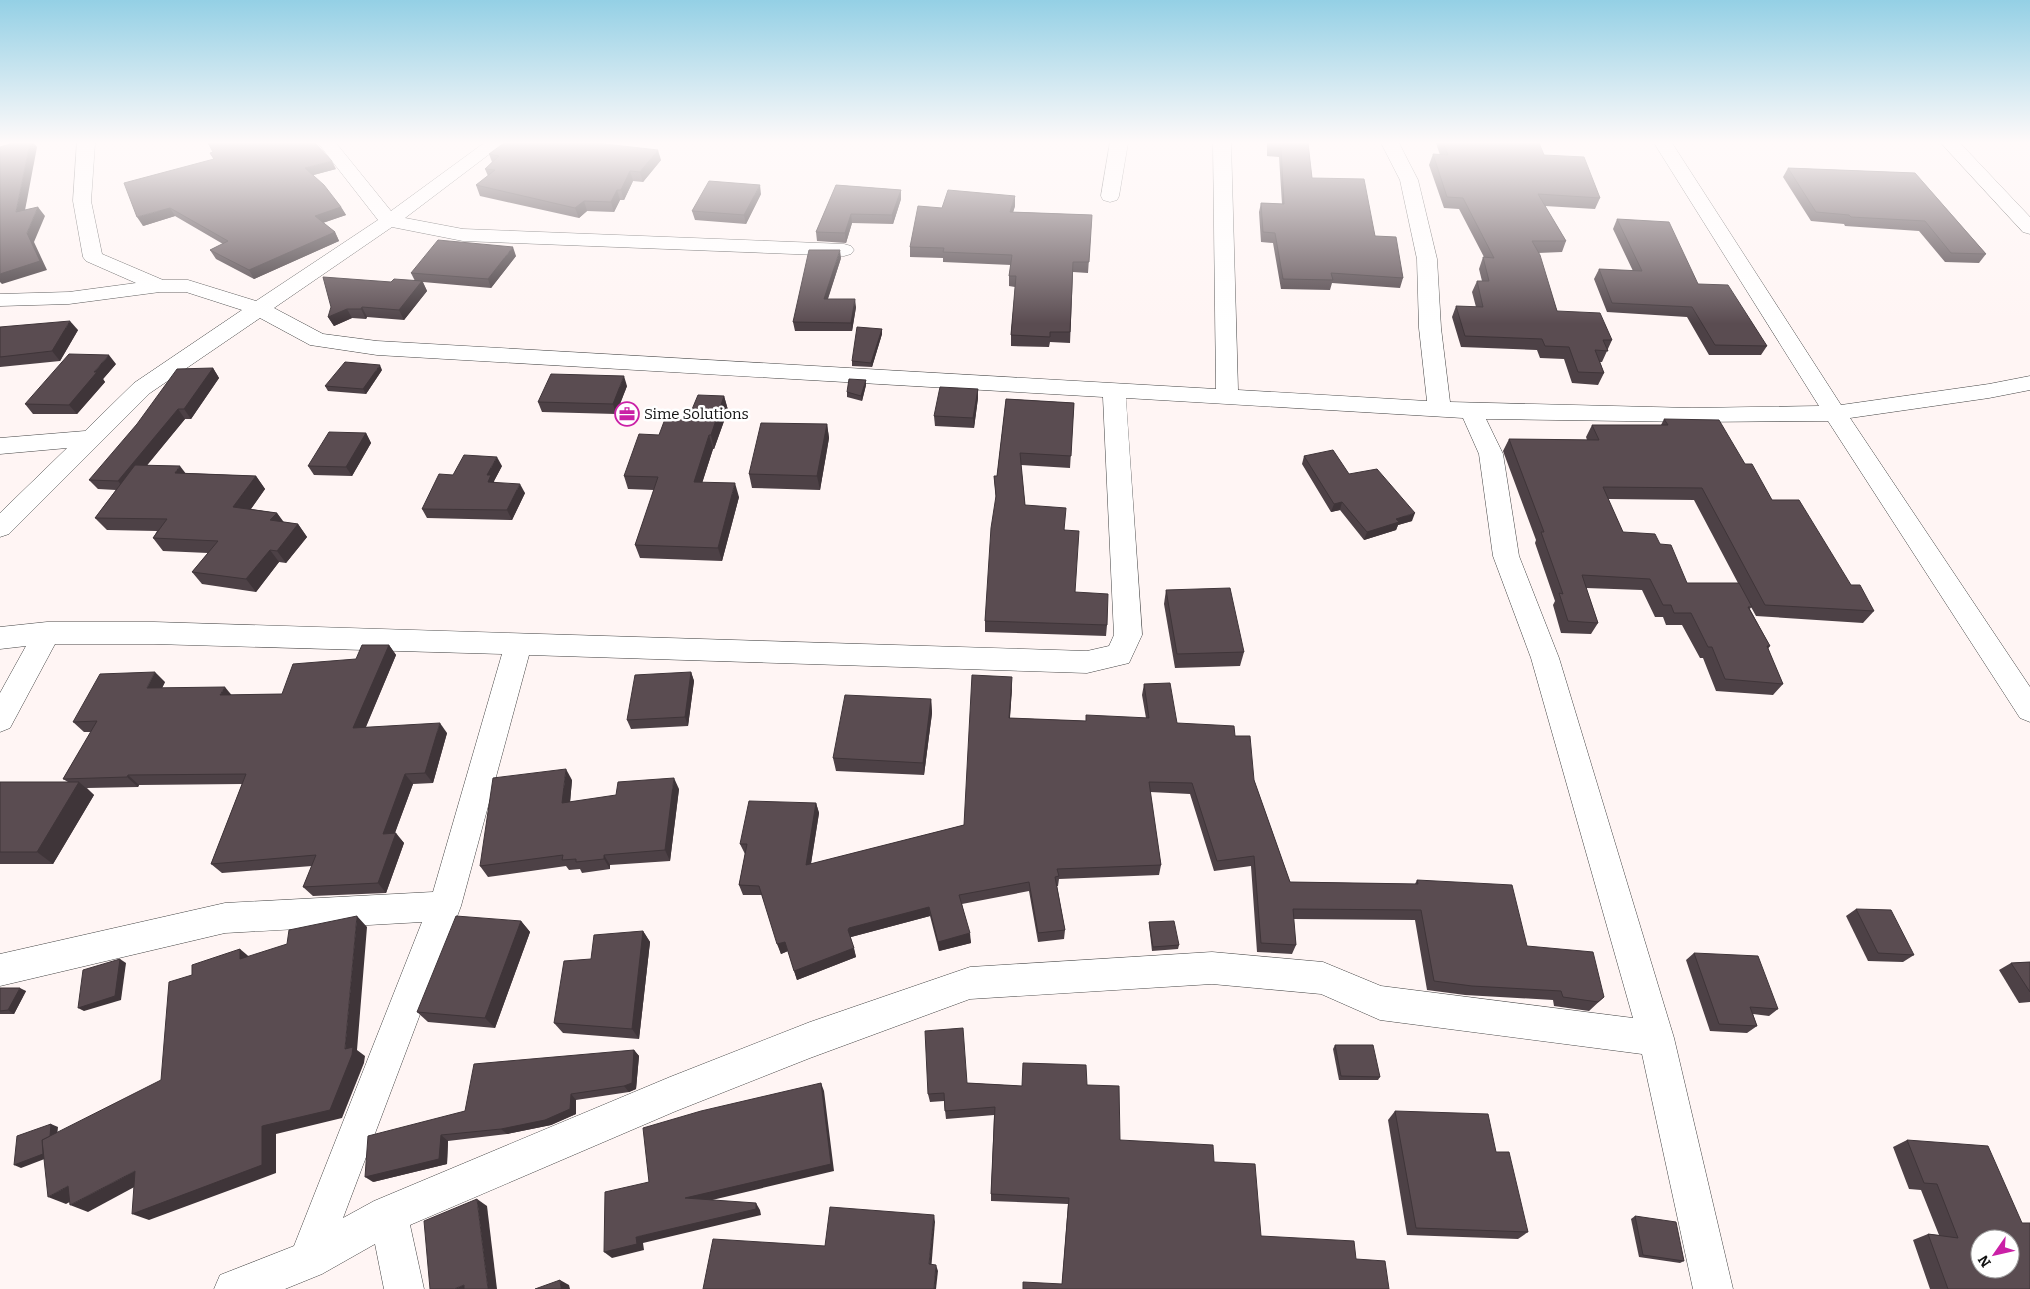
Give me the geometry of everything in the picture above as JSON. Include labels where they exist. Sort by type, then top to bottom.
[{"type":"street","points":[[82,203],[93,257],[160,286]]},
{"type":"street","points":[[374,203],[388,221],[463,235],[844,250]]},
{"type":"street","points":[[0,528],[142,388],[412,203]]},
{"type":"street","points":[[1223,203],[1227,397]]},
{"type":"street","points":[[1414,203],[1427,259],[1430,328],[1439,408]]},
{"type":"street","points":[[1701,203],[1835,413],[2030,710]]},
{"type":"street","points":[[2007,203],[2030,228]]},
{"type":"street","points":[[0,300],[69,298],[160,286],[188,286],[259,309],[318,340],[377,348],[1471,411],[1692,415],[1835,413],[1989,391],[2030,383]]},
{"type":"street","points":[[0,638],[48,633],[154,633],[1087,662],[1119,655],[1128,634],[1114,390]]},
{"type":"street","points":[[1471,411],[1491,454],[1506,556],[1546,658],[1656,1038],[1713,1289]]},
{"type":"street","points":[[0,446],[91,438]]},
{"type":"street","points":[[0,720],[48,633]]},
{"type":"street","points":[[308,1260],[446,906],[519,643]]},
{"type":"street","points":[[0,970],[225,918],[446,906]]},
{"type":"street","points":[[234,1289],[308,1260],[388,1216],[688,1088],[810,1040],[970,983],[1212,968],[1323,978],[1380,1003],[1656,1038]]},
{"type":"street","points":[[388,1216],[404,1289]]},
{"type":"building","points":[[0,203],[18,203],[16,212],[38,207],[27,233],[40,261],[0,274]]},
{"type":"building","points":[[132,203],[338,203],[341,207],[315,216],[335,232],[249,270],[210,250],[228,241],[170,208],[137,217]]},
{"type":"building","points":[[554,203],[581,203],[575,208]]},
{"type":"building","points":[[696,203],[750,203],[744,215],[692,211]]},
{"type":"building","points":[[828,203],[896,203],[892,215],[851,214],[845,233],[816,232]]},
{"type":"building","points":[[944,203],[1013,203],[1010,212],[1092,215],[1089,262],[1073,262],[1070,332],[1050,332],[1050,337],[1011,335],[1016,276],[1009,276],[1012,255],[943,252],[944,248],[910,247],[918,206],[942,208]]},
{"type":"building","points":[[1261,203],[1369,203],[1375,236],[1396,237],[1403,278],[1331,273],[1333,280],[1283,279],[1275,233],[1263,232]]},
{"type":"building","points":[[1466,203],[1543,203],[1566,241],[1532,241],[1540,255],[1557,311],[1600,313],[1612,340],[1603,340],[1608,351],[1595,350],[1604,373],[1578,372],[1569,347],[1545,346],[1542,339],[1465,336],[1456,306],[1483,307],[1477,281],[1489,281],[1483,257],[1494,258]]},
{"type":"building","points":[[1810,203],[1941,203],[1986,254],[1951,253],[1925,221],[1851,217],[1849,215],[1816,212]]},
{"type":"building","points":[[1617,219],[1669,222],[1698,284],[1728,285],[1767,346],[1715,345],[1692,307],[1612,303],[1599,269],[1642,271]]},
{"type":"building","points":[[438,240],[513,247],[488,279],[411,273]]},
{"type":"building","points":[[809,250],[840,250],[824,299],[855,299],[851,323],[793,322]]},
{"type":"building","points":[[323,277],[391,282],[394,279],[422,281],[399,310],[362,307],[361,309],[347,309],[328,317],[331,307]]},
{"type":"building","points":[[70,321],[52,351],[0,357],[0,327]]},
{"type":"building","points":[[857,327],[882,329],[871,363],[852,361]]},
{"type":"building","points":[[69,354],[109,355],[69,405],[25,404]]},
{"type":"building","points":[[345,362],[380,365],[363,389],[325,386]]},
{"type":"building","points":[[213,368],[184,409],[178,409],[118,481],[89,480],[137,424],[177,369]]},
{"type":"building","points":[[551,374],[624,376],[613,404],[538,402]]},
{"type":"building","points":[[849,379],[866,380],[861,396],[847,392]]},
{"type":"building","points":[[940,387],[978,389],[973,418],[934,416]]},
{"type":"building","points":[[698,395],[724,396],[694,482],[735,483],[718,548],[635,545],[658,477],[624,476],[639,434],[659,435],[665,419],[688,419]]},
{"type":"building","points":[[1006,399],[1074,403],[1071,456],[1020,453],[1025,505],[1066,508],[1064,530],[1079,531],[1075,592],[1108,594],[1107,625],[985,621],[991,528],[996,496],[994,476],[997,476]]},
{"type":"building","points":[[1664,419],[1719,420],[1745,464],[1752,464],[1772,500],[1799,500],[1851,585],[1860,585],[1874,611],[1765,605],[1702,488],[1603,487],[1623,532],[1655,534],[1660,544],[1671,545],[1687,583],[1739,583],[1752,607],[1748,607],[1770,646],[1767,646],[1783,684],[1725,679],[1712,647],[1708,647],[1691,613],[1674,613],[1671,605],[1663,605],[1650,579],[1582,575],[1598,623],[1568,621],[1559,593],[1563,594],[1541,532],[1544,532],[1509,439],[1599,440],[1592,425],[1668,425]]},
{"type":"building","points":[[761,423],[827,424],[817,476],[749,474]]},
{"type":"building","points":[[329,432],[366,433],[346,467],[308,466]]},
{"type":"building","points":[[1333,450],[1349,474],[1377,469],[1415,513],[1396,519],[1399,522],[1367,532],[1342,502],[1334,504],[1304,456]]},
{"type":"building","points":[[464,455],[497,457],[487,475],[491,475],[488,482],[520,484],[507,510],[422,509],[439,474],[453,475]]},
{"type":"building","points":[[135,465],[180,466],[175,473],[256,476],[233,507],[277,513],[270,520],[298,524],[277,551],[270,550],[246,579],[192,572],[218,541],[153,538],[167,519],[95,518]]},
{"type":"building","points":[[1230,588],[1244,652],[1177,654],[1166,590]]},
{"type":"building","points":[[362,645],[389,645],[353,728],[440,723],[425,773],[405,774],[383,834],[396,833],[378,883],[303,887],[316,855],[211,864],[246,774],[128,775],[127,777],[63,779],[97,721],[73,722],[100,674],[155,672],[147,688],[225,687],[220,695],[282,694],[293,664],[356,659]]},
{"type":"building","points":[[691,672],[685,717],[627,720],[635,675]]},
{"type":"building","points":[[972,675],[1012,677],[1009,718],[1086,721],[1086,715],[1149,718],[1144,684],[1170,683],[1177,723],[1234,726],[1235,736],[1250,736],[1254,780],[1290,882],[1418,884],[1417,880],[1512,885],[1527,946],[1593,952],[1604,997],[1598,1002],[1563,997],[1561,991],[1472,986],[1434,981],[1421,910],[1293,909],[1296,945],[1261,943],[1254,856],[1217,861],[1192,783],[1149,782],[1161,865],[1057,869],[1059,876],[1055,877],[1065,930],[1038,933],[1029,882],[959,895],[970,933],[938,942],[929,907],[849,928],[854,948],[794,971],[785,942],[777,944],[759,886],[739,885],[747,844],[740,844],[749,801],[816,803],[806,865],[964,825]]},
{"type":"building","points":[[845,695],[931,699],[923,763],[833,758]]},
{"type":"building","points":[[566,769],[562,803],[616,795],[618,782],[674,778],[665,850],[604,855],[604,859],[576,862],[576,859],[562,860],[563,855],[480,866],[493,778]]},
{"type":"building","points":[[0,782],[79,782],[37,852],[0,852]]},
{"type":"building","points":[[1856,909],[1891,910],[1914,955],[1878,953]]},
{"type":"building","points":[[357,916],[345,1049],[353,1047],[352,1055],[330,1110],[262,1126],[262,1165],[132,1214],[135,1171],[70,1205],[68,1186],[48,1197],[42,1140],[161,1080],[169,982],[192,975],[192,965],[240,949],[240,959],[287,944],[289,930]]},
{"type":"building","points":[[456,916],[521,921],[485,1018],[417,1012]]},
{"type":"building","points":[[1174,921],[1179,945],[1153,947],[1149,922]]},
{"type":"building","points":[[643,931],[632,1029],[554,1023],[564,961],[591,959],[594,935]]},
{"type":"building","points":[[1694,953],[1758,956],[1778,1009],[1750,1007],[1757,1026],[1719,1024]]},
{"type":"building","points":[[120,959],[115,996],[78,1008],[83,970]]},
{"type":"building","points":[[2030,962],[2030,992],[2011,963]]},
{"type":"building","points":[[0,988],[20,988],[8,1010],[0,1011]]},
{"type":"building","points":[[963,1028],[967,1083],[1022,1086],[1023,1063],[1086,1065],[1087,1085],[1119,1086],[1120,1140],[1213,1145],[1214,1162],[1255,1164],[1261,1236],[1354,1241],[1356,1259],[1385,1261],[1389,1289],[1023,1289],[1023,1282],[1062,1284],[1069,1198],[991,1194],[995,1107],[945,1111],[944,1093],[928,1094],[925,1031]]},
{"type":"building","points":[[1335,1045],[1373,1045],[1380,1077],[1341,1076]]},
{"type":"building","points":[[634,1050],[632,1083],[624,1086],[571,1094],[570,1109],[545,1120],[501,1129],[441,1135],[439,1159],[365,1177],[368,1136],[465,1111],[474,1064]]},
{"type":"building","points":[[821,1083],[831,1164],[685,1198],[756,1203],[756,1209],[636,1237],[637,1244],[604,1252],[605,1192],[649,1182],[643,1128],[701,1111]]},
{"type":"building","points":[[1395,1111],[1488,1114],[1496,1152],[1509,1152],[1528,1232],[1416,1228]]},
{"type":"building","points":[[51,1124],[50,1136],[42,1140],[43,1154],[14,1165],[17,1136]]},
{"type":"building","points":[[1907,1140],[1988,1146],[2022,1223],[2030,1223],[2030,1289],[1948,1289],[1928,1234],[1958,1238],[1937,1184],[1924,1183]]},
{"type":"building","points":[[477,1199],[488,1289],[464,1289],[464,1285],[454,1289],[430,1289],[424,1221]]},
{"type":"building","points":[[830,1207],[934,1215],[929,1264],[936,1265],[934,1289],[703,1289],[713,1239],[825,1246]]},
{"type":"building","points":[[1635,1216],[1676,1222],[1684,1261],[1643,1255]]},
{"type":"building","points":[[560,1280],[561,1289],[535,1289]]},
{"type":"place","name":"Sime Solutions","points":[[627,414]]}]
